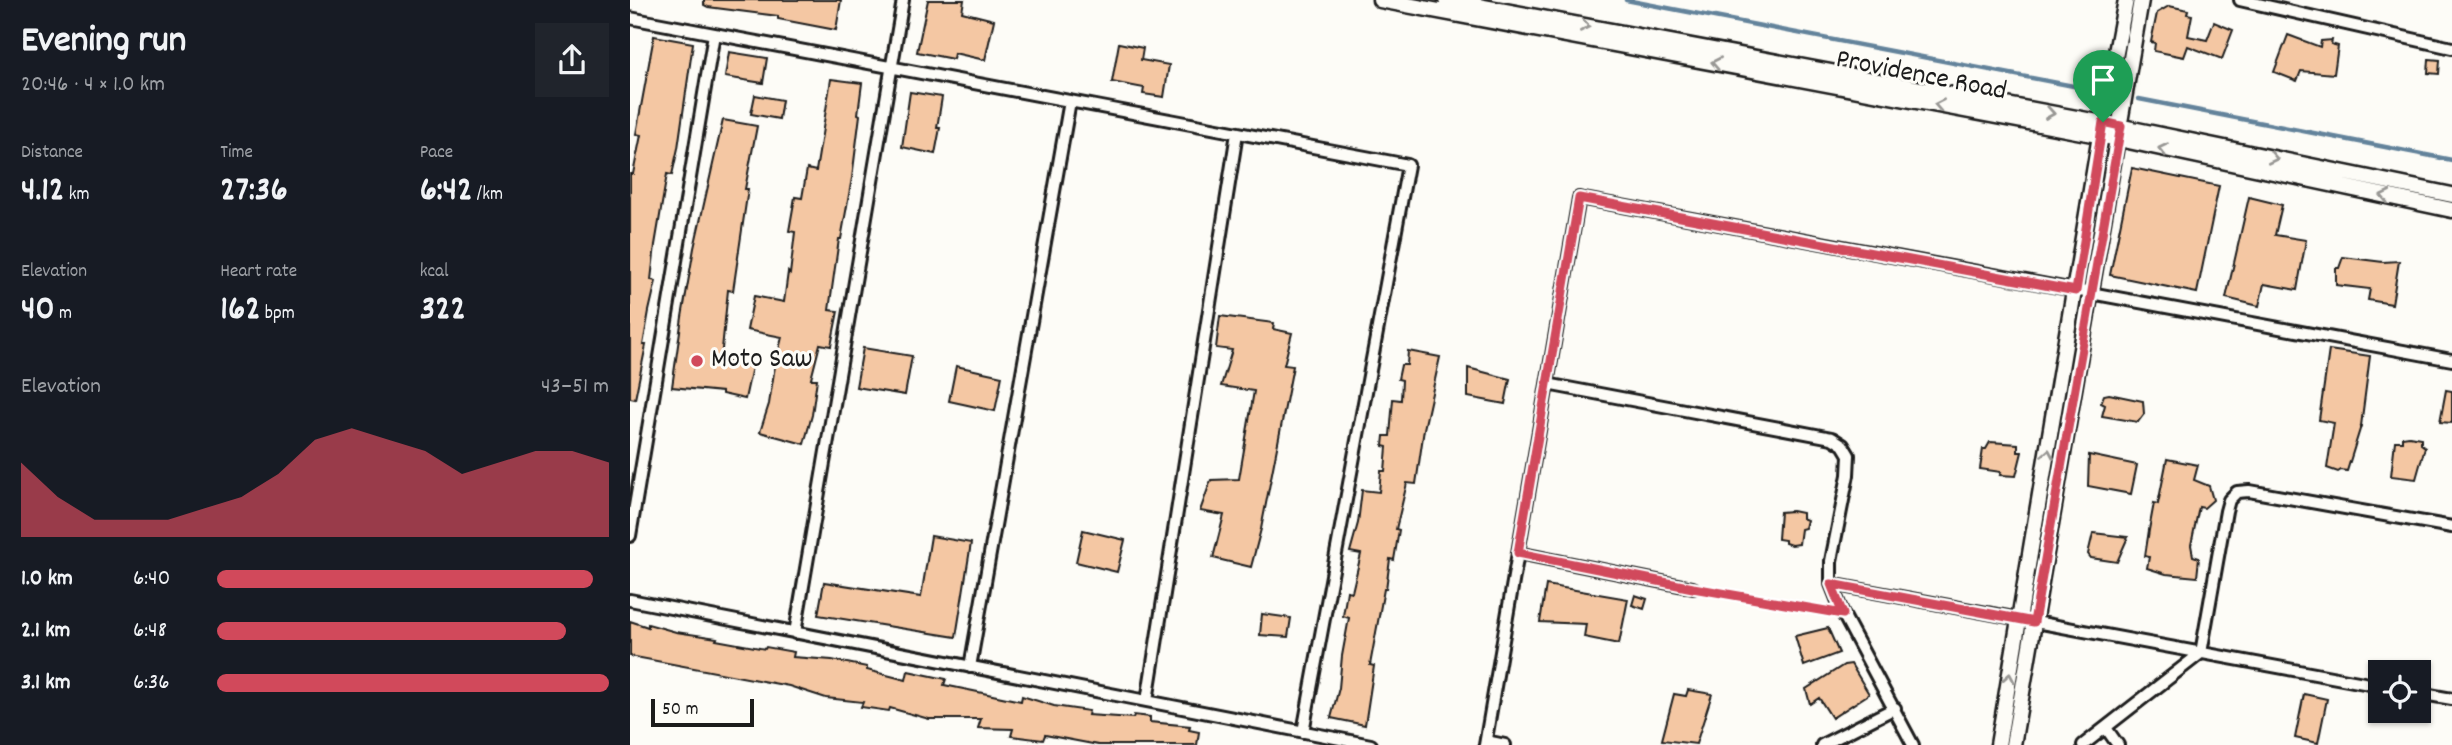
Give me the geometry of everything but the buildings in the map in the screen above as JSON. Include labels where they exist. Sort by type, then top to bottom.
[{"type":"street","points":[[795,633],[903,0]]},
{"type":"street","name":"Providence Road","points":[[1380,0],[2101,129]]},
{"type":"street","name":"Providence Road","points":[[1446,0],[2101,129],[2452,210]]},
{"type":"street","points":[[2013,745],[2027,621],[2076,291],[2101,129],[2126,0]]},
{"type":"street","points":[[1998,745],[2027,621],[2091,294],[2141,0]]},
{"type":"street","points":[[2240,0],[2452,48]]},
{"type":"street","points":[[630,18],[1408,165],[1303,732]]},
{"type":"street","points":[[630,536],[714,34]]},
{"type":"street","points":[[970,667],[1070,101]]},
{"type":"street","points":[[1147,701],[1237,133]]},
{"type":"street","name":"Providence Road","points":[[2120,133],[2452,195]]},
{"type":"street","points":[[1505,745],[1485,743],[1579,198],[2452,360]]},
{"type":"street","points":[[1547,384],[1832,438],[1843,445],[1849,455],[1849,475],[1831,561],[1831,584],[1843,614],[1913,745]]},
{"type":"street","points":[[2083,745],[2201,653],[2226,511],[2229,500],[2237,492],[2249,491],[2452,527]]},
{"type":"street","points":[[1518,553],[1693,588]]},
{"type":"street","points":[[1831,584],[2368,684]]},
{"type":"street","points":[[630,600],[1371,745]]},
{"type":"street","points":[[2431,695],[2452,699]]},
{"type":"street","points":[[1822,745],[1895,708]]},
{"type":"street","points":[[2106,729],[2118,745]]},
{"type":"path","points":[[1693,588],[1843,614]]},
{"type":"waterway","points":[[1626,0],[2089,89]]},
{"type":"waterway","points":[[2139,99],[2452,160]]},
{"type":"place","name":"Moto Saw","points":[[697,361]]},
{"type":"route","points":[[2103,122],[2121,126],[2034,622],[1831,584],[1843,614],[1693,588],[1518,553],[1579,198],[2076,291],[2103,122]]}]
